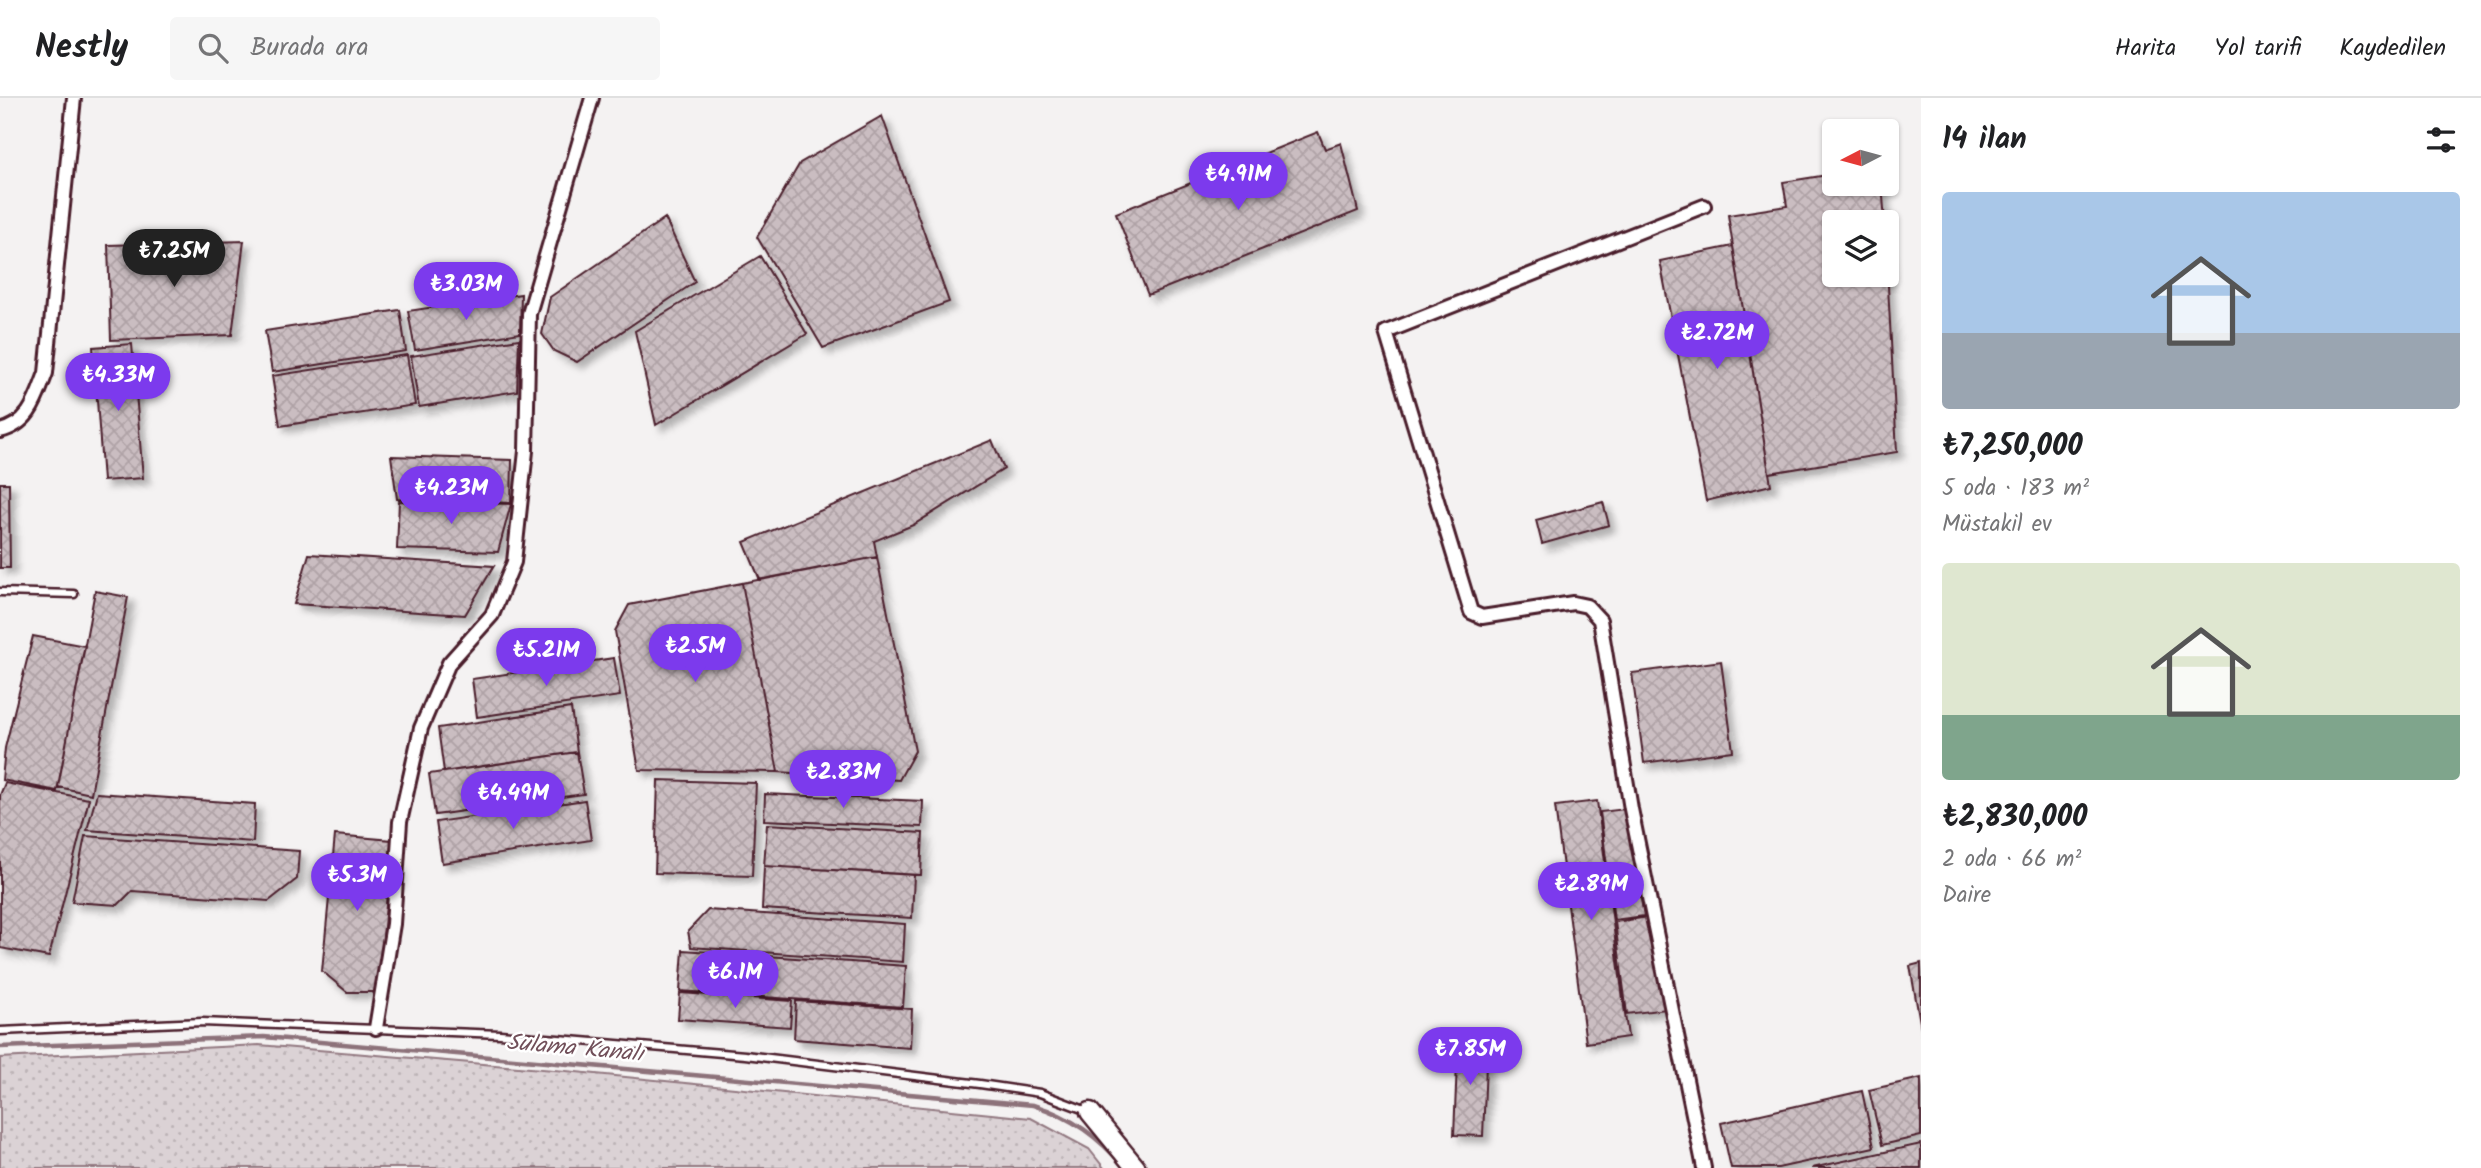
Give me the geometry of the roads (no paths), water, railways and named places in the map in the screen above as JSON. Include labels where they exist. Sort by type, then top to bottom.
[{"type":"street","points":[[0,431],[23,422],[46,373],[74,98]]},
{"type":"street","points":[[376,1028],[393,924],[400,821],[421,727],[449,663],[492,615],[514,562],[526,451],[529,314],[592,98]]},
{"type":"street","points":[[1704,206],[1386,332],[1471,612],[1482,617],[1573,603],[1592,610],[1600,621],[1631,809],[1704,1168]]},
{"type":"street","points":[[1090,1112],[1136,1168]]},
{"type":"lane","points":[[0,592],[74,594]]},
{"type":"lane","points":[[0,1031],[202,1022],[500,1034],[758,1057],[1040,1093],[1090,1112]]},
{"type":"waterway","name":"Sulama Kanalı","points":[[0,1047],[264,1037],[1033,1105],[1084,1129],[1125,1168]]}]
